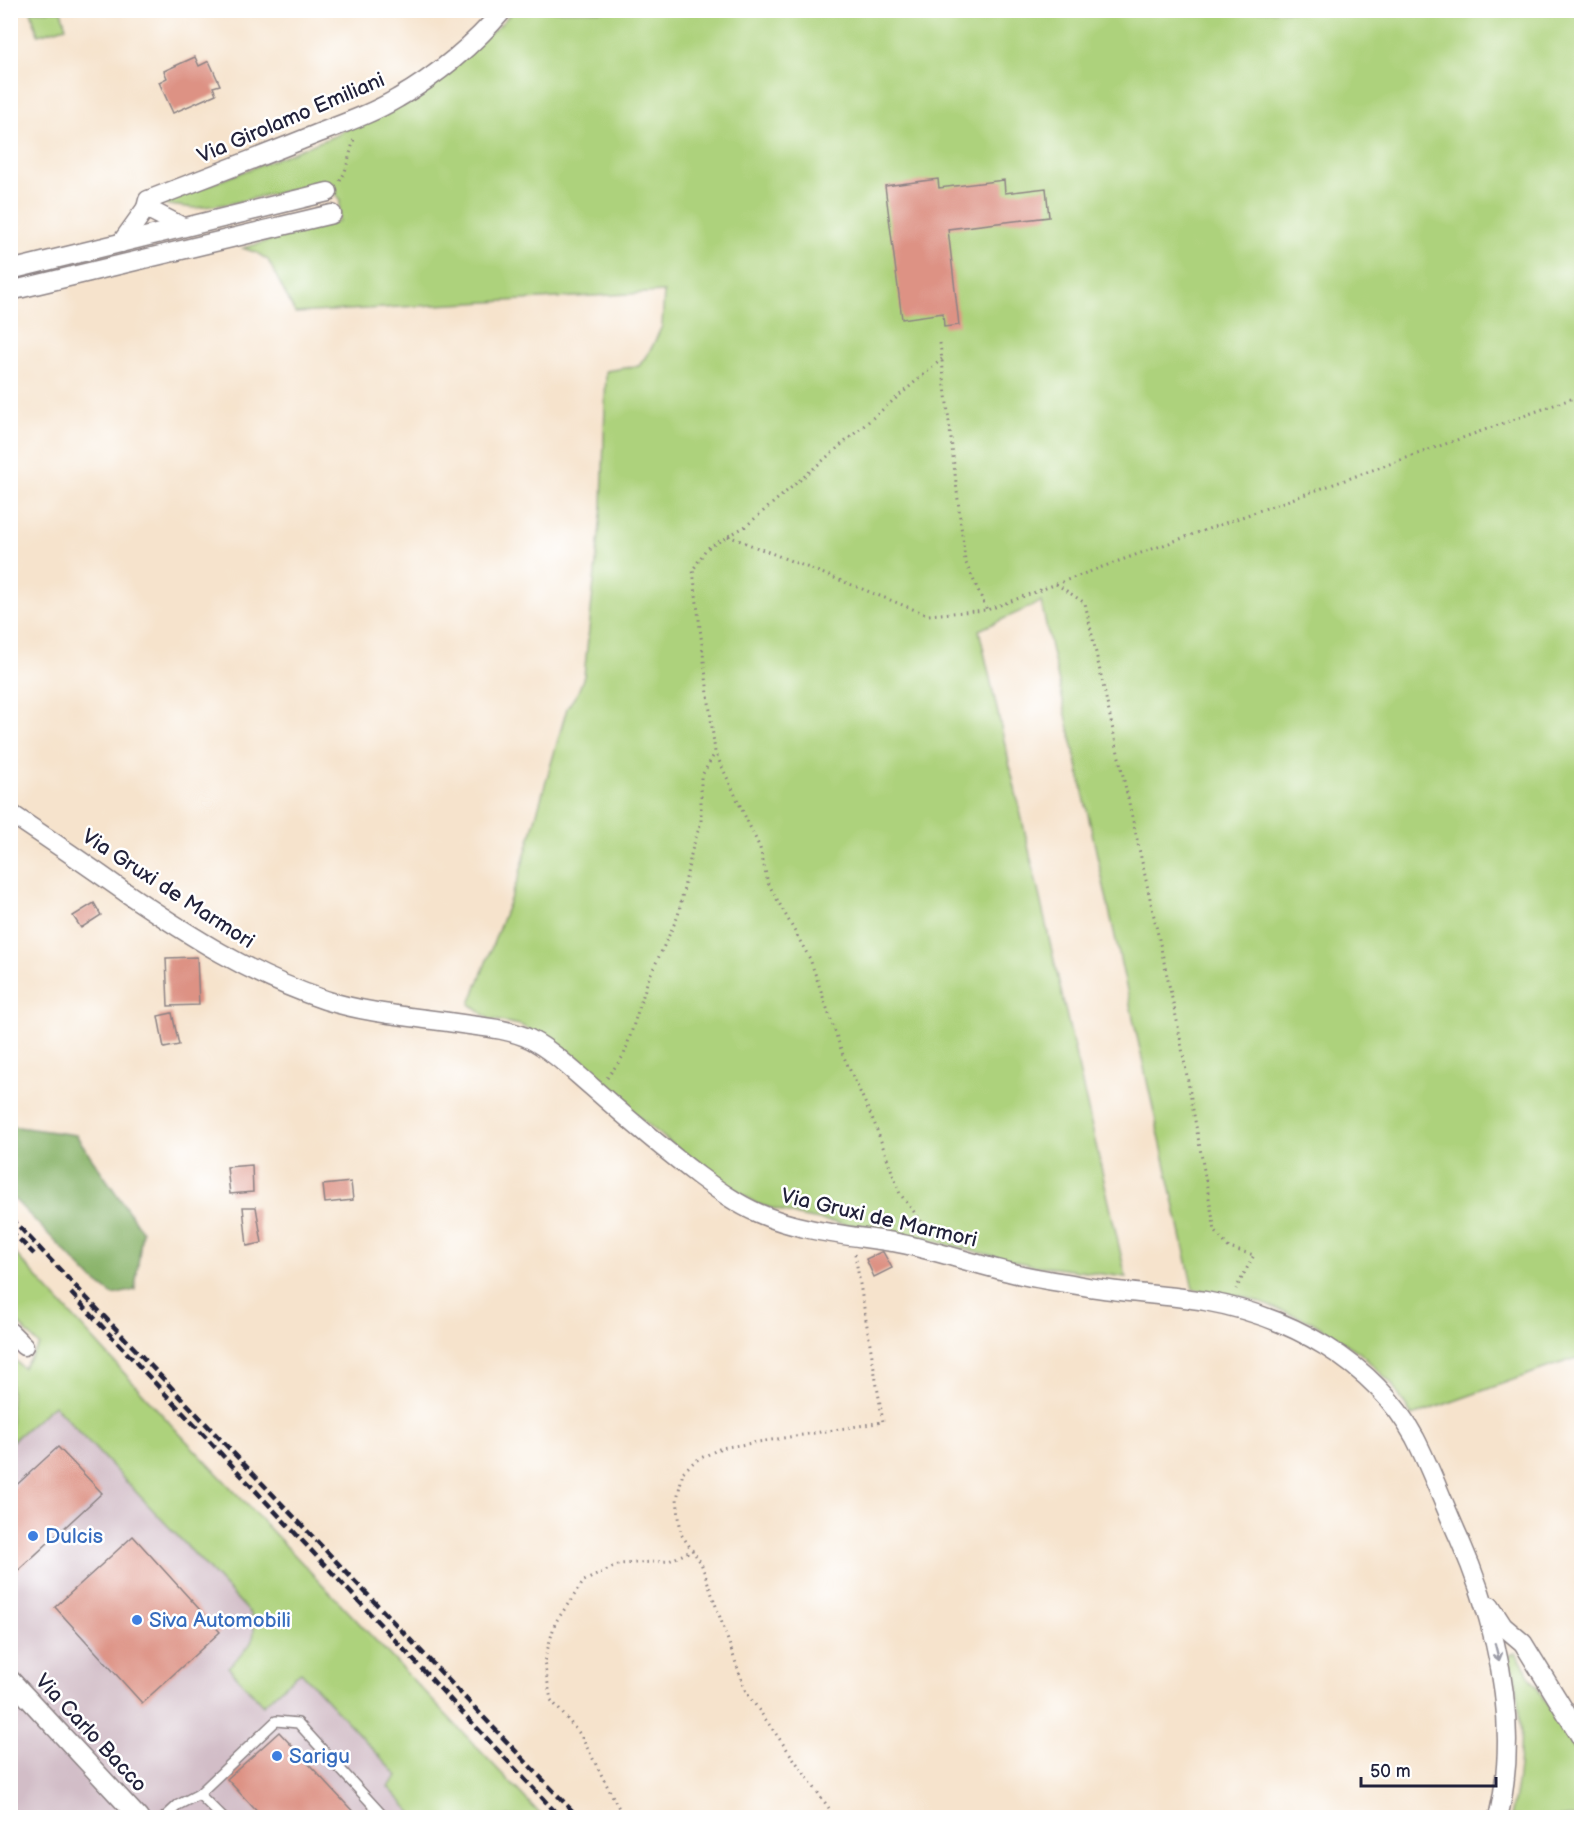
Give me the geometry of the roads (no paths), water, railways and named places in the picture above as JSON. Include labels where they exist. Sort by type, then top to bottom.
[{"type":"street","name":"Via Girolamo Emiliani","points":[[146,208],[148,200],[241,165],[397,99],[434,75],[503,10]]},
{"type":"street","points":[[10,270],[328,192]]},
{"type":"street","points":[[121,243],[146,208],[183,227]]},
{"type":"street","points":[[10,291],[332,214]]},
{"type":"street","name":"Via Gruxi de Marmori","points":[[10,813],[171,923],[217,952],[275,982],[361,1010],[487,1027],[524,1036],[547,1048],[668,1153],[723,1194],[759,1214],[797,1226],[845,1236],[893,1242],[1013,1273],[1071,1284],[1208,1302],[1265,1317],[1315,1338],[1371,1381],[1414,1436],[1471,1564],[1499,1659],[1507,1729],[1508,1757],[1498,1818]]},
{"type":"street","points":[[10,1332],[24,1346]]},
{"type":"street","name":"Via Gruxi de Marmori","points":[[1482,1595],[1503,1626],[1523,1643],[1581,1739]]},
{"type":"street","name":"Via Carlo Bacco","points":[[10,1679],[139,1818]]},
{"type":"lane","points":[[164,1818],[178,1805],[200,1794],[276,1721],[298,1723],[385,1818]]},
{"type":"lane","points":[[200,1794],[223,1818]]},
{"type":"railway","points":[[10,1217],[579,1818]]},
{"type":"railway","points":[[10,1230],[34,1254]]},
{"type":"railway","points":[[71,1293],[561,1818]]},
{"type":"place","name":"Dulcis","points":[[33,1536]]},
{"type":"place","name":"Siva Automobili","points":[[137,1620]]},
{"type":"place","name":"Sarigu","points":[[277,1756]]}]
